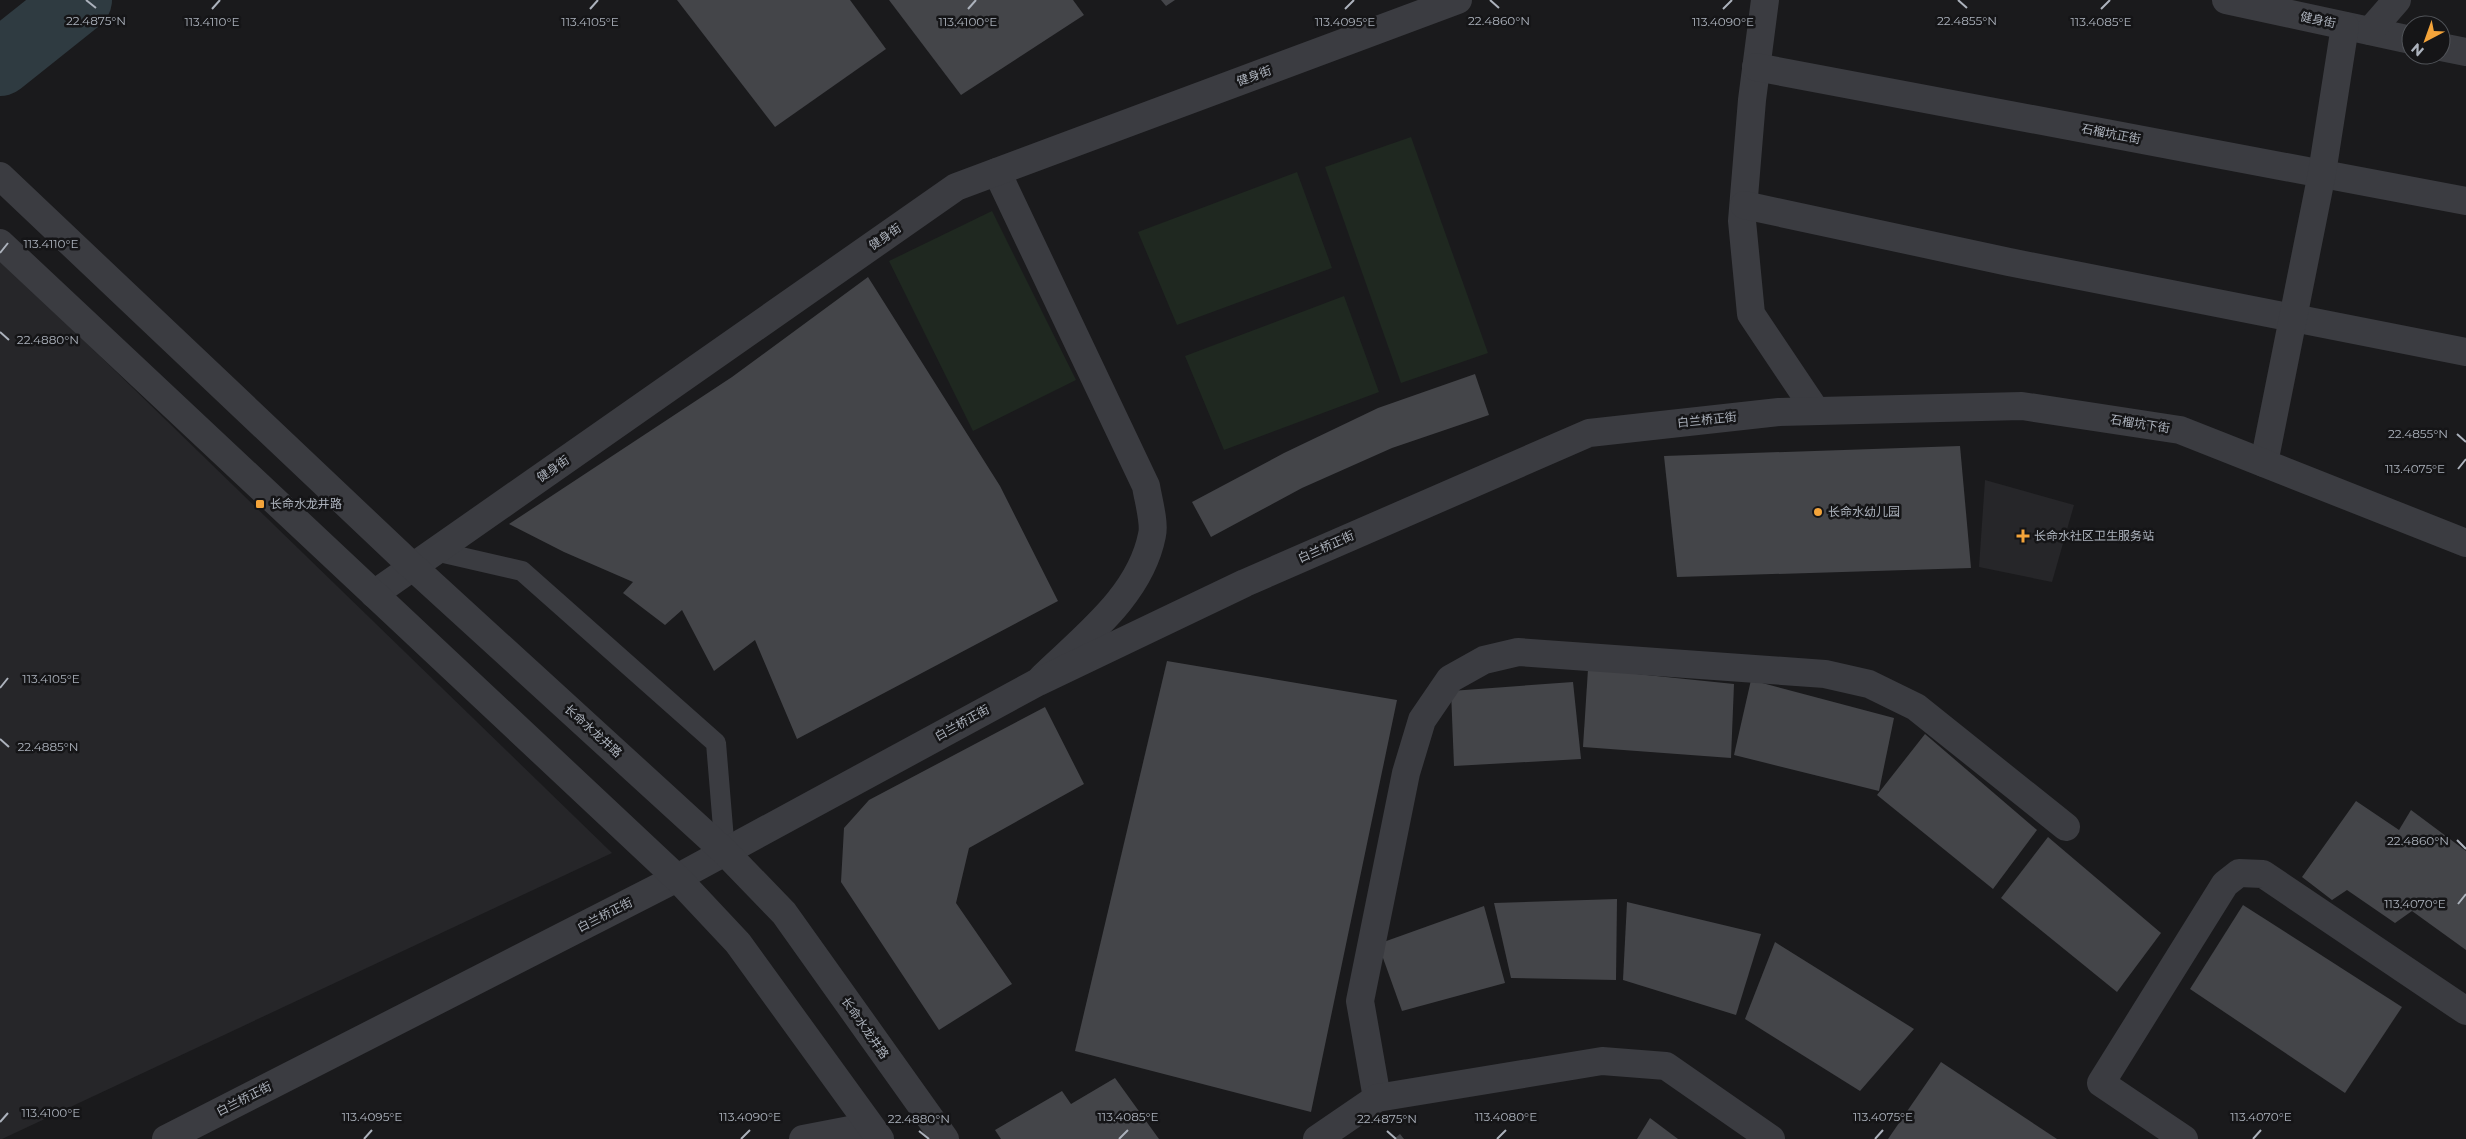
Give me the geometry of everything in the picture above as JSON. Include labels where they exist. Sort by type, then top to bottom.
[{"type":"street","name":"健身街","points":[[374,594],[956,187],[1458,0]]},
{"type":"street","points":[[1765,0],[1756,67],[1742,221],[1751,314],[1805,412]]},
{"type":"street","name":"健身街","points":[[2226,0],[2401,38]]},
{"type":"street","points":[[2264,463],[2322,173],[2357,29],[2397,0]]},
{"type":"street","points":[[2451,49],[2466,52]]},
{"type":"street","name":"石榴坑正街","points":[[1756,67],[2466,200]]},
{"type":"street","points":[[997,172],[1146,486],[1153,534],[1138,577],[1111,610],[1038,682]]},
{"type":"street","name":"长命水龙井路","points":[[0,176],[424,559],[725,852],[784,913],[945,1139]]},
{"type":"street","points":[[1744,205],[2008,262],[2466,352]]},
{"type":"street","points":[[0,243],[677,878],[738,943],[880,1139]]},
{"type":"street","name":"石榴坑下街","points":[[1805,412],[2022,406],[2180,430],[2466,542]]},
{"type":"street","name":"白兰桥正街","points":[[166,1139],[677,878],[1038,682],[1245,583],[1589,433],[1805,412]]},
{"type":"street","points":[[1377,1098],[1360,1001],[1406,772],[1422,720],[1450,679],[1484,660],[1518,652],[1825,674],[1869,684],[1916,707],[2066,827]]},
{"type":"street","points":[[2184,1139],[2101,1083],[2225,884],[2239,873],[2262,874],[2466,1011]]},
{"type":"street","points":[[1317,1139],[1377,1098],[1602,1061],[1666,1066],[1771,1139]]},
{"type":"street","points":[[803,1139],[855,1129],[868,1139]]},
{"type":"lane","points":[[424,559],[522,571],[716,743],[725,852]]},
{"type":"shaded area","points":[[1411,137],[1488,353],[1401,383],[1325,167]]},
{"type":"shaded area","points":[[1297,172],[1332,268],[1177,325],[1138,232]]},
{"type":"shaded area","points":[[992,211],[1076,380],[973,431],[889,261]]},
{"type":"shaded area","points":[[0,259],[612,853],[2,1139],[0,1139]]},
{"type":"shaded area","points":[[1344,296],[1379,392],[1224,450],[1185,356]]},
{"type":"shaded area","name":"长命水社区卫生服务站","points":[[1985,480],[2074,505],[2052,582],[1979,567]]},
{"type":"building","points":[[677,0],[850,0],[886,49],[775,127]]},
{"type":"building","points":[[889,0],[1073,0],[1084,15],[961,95]]},
{"type":"building","points":[[1161,0],[1175,0],[1166,6]]},
{"type":"building","points":[[868,277],[1000,486],[1058,601],[797,739],[755,640],[714,671],[682,610],[665,625],[623,593],[633,582],[564,552],[509,524],[732,377]]},
{"type":"building","points":[[1475,374],[1489,415],[1392,448],[1302,488],[1211,537],[1192,502],[1284,453],[1378,408]]},
{"type":"building","name":"长命水幼儿园","points":[[1960,446],[1971,568],[1677,577],[1664,456]]},
{"type":"building","points":[[1167,661],[1397,700],[1311,1112],[1075,1051]]},
{"type":"building","points":[[1588,669],[1734,684],[1731,758],[1583,747]]},
{"type":"building","points":[[1751,680],[1894,718],[1879,791],[1734,755]]},
{"type":"building","points":[[1573,682],[1581,759],[1454,766],[1451,691]]},
{"type":"building","points":[[1045,707],[1084,784],[969,848],[956,903],[1012,984],[939,1030],[841,882],[844,828],[869,800]]},
{"type":"building","points":[[1925,734],[2037,830],[1993,889],[1877,795]]},
{"type":"building","points":[[2356,801],[2399,830],[2411,810],[2466,851],[2466,950],[2412,911],[2395,923],[2347,890],[2332,900],[2302,877]]},
{"type":"building","points":[[2048,837],[2161,933],[2117,992],[2001,898]]},
{"type":"building","points":[[1617,899],[1616,980],[1511,978],[1494,903]]},
{"type":"building","points":[[1627,902],[1761,934],[1736,1015],[1623,980]]},
{"type":"building","points":[[2243,905],[2402,1007],[2345,1093],[2190,989]]},
{"type":"building","points":[[1484,906],[1505,983],[1402,1011],[1378,944]]},
{"type":"building","points":[[1775,942],[1914,1029],[1860,1091],[1745,1019]]},
{"type":"building","points":[[1941,1062],[2057,1139],[1888,1139]]},
{"type":"building","points":[[1115,1078],[1159,1139],[1001,1139],[995,1130],[1062,1091],[1071,1104]]},
{"type":"building","points":[[1650,1118],[1678,1139],[1637,1139]]},
{"type":"building","points":[[1400,1134],[1404,1139],[1394,1139]]},
{"type":"waterway","points":[[0,63],[79,0]]},
{"type":"place","name":"长命水龙井路","points":[[260,504]]},
{"type":"place","name":"长命水幼儿园","points":[[1818,512]]},
{"type":"place","name":"长命水社区卫生服务站","points":[[2023,536]]}]
